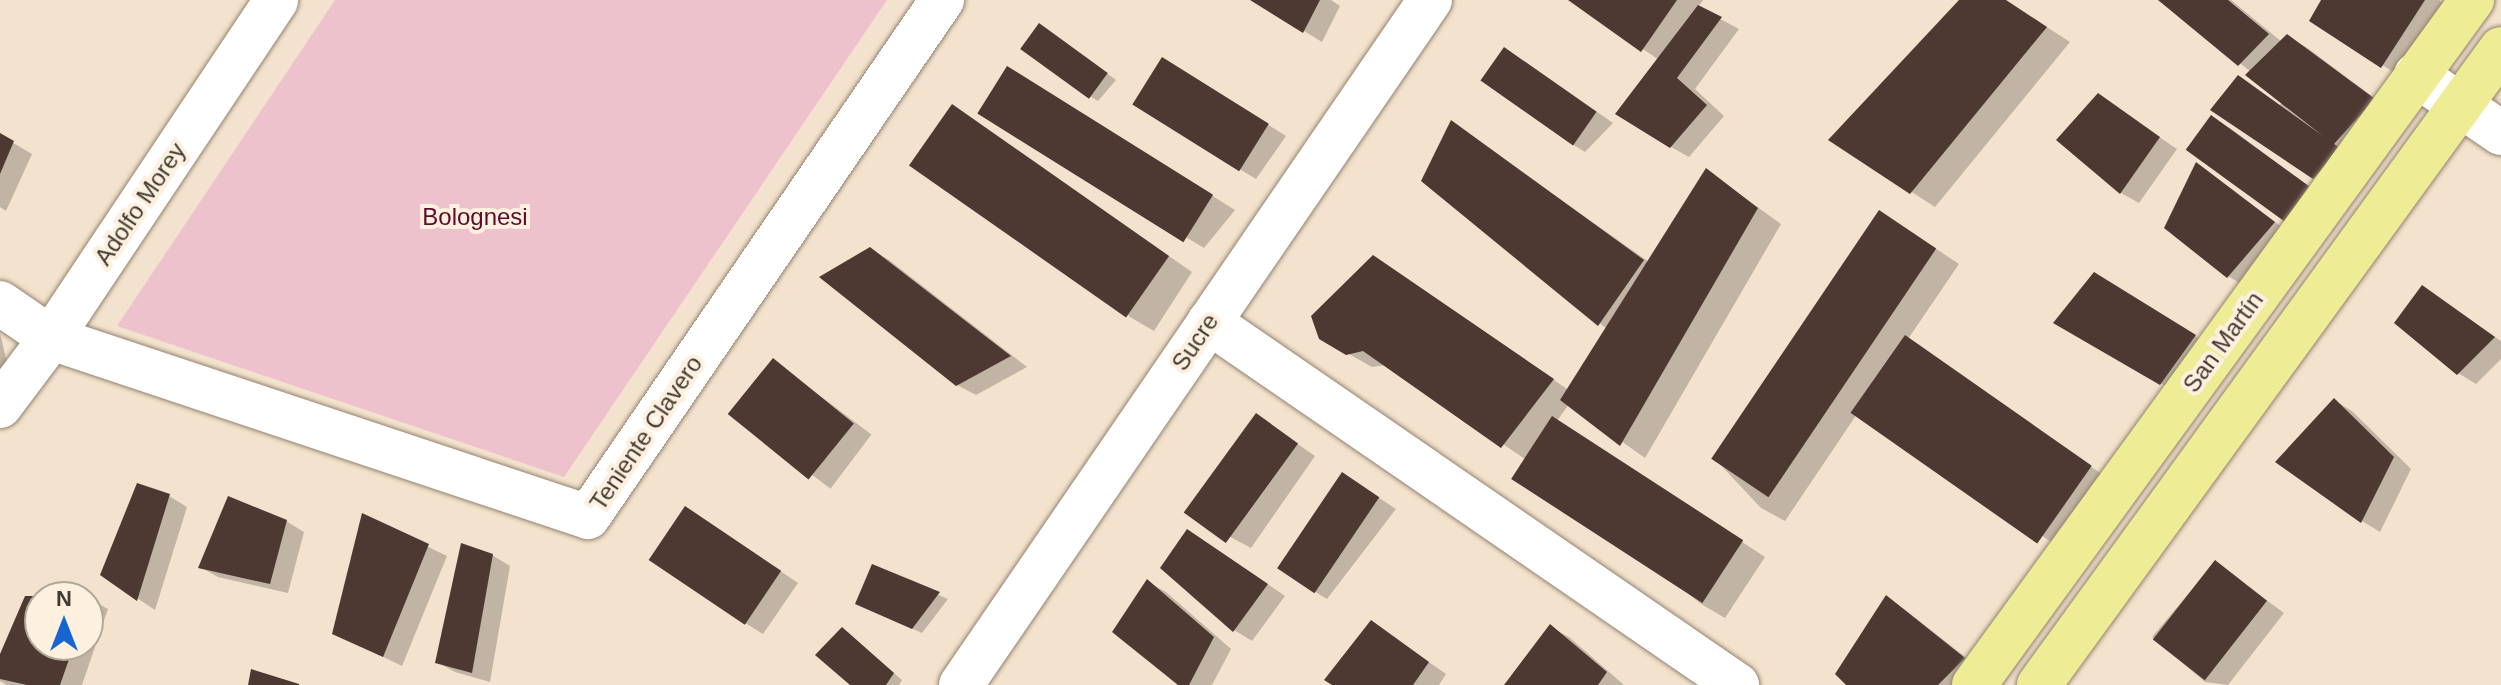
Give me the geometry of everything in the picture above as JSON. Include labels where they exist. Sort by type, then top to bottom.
[{"type":"main road","name":"San Martín","points":[[1974,685],[2472,0]]},
{"type":"main road","points":[[2039,685],[2501,49]]},
{"type":"street","name":"Adolfo Morey","points":[[0,406],[51,338],[276,0]]},
{"type":"street","name":"Teniente Clavero","points":[[51,338],[588,517],[942,0]]},
{"type":"street","name":"Sucre","points":[[961,685],[1430,0]]},
{"type":"street","points":[[2416,75],[2501,133]]},
{"type":"street","points":[[0,303],[51,338]]},
{"type":"street","points":[[1209,322],[1737,685]]},
{"type":"green space","name":"Bolognesi","points":[[335,0],[887,0],[564,477],[117,326]]},
{"type":"building","points":[[1250,0],[1320,0],[1303,33]]},
{"type":"building","points":[[1568,0],[1677,0],[1641,52]]},
{"type":"building","points":[[1959,0],[2006,0],[2047,27],[1910,194],[1828,140]]},
{"type":"building","points":[[2158,0],[2228,0],[2269,34],[2238,66]]},
{"type":"building","points":[[2321,0],[2425,0],[2381,68],[2309,21]]},
{"type":"building","points":[[1698,5],[1722,17],[1677,78],[1707,105],[1670,148],[1615,114]]},
{"type":"building","points":[[1039,23],[1108,73],[1089,99],[1020,49]]},
{"type":"building","points":[[2287,34],[2375,99],[2334,144],[2340,148],[2313,179],[2210,110],[2238,75],[2323,136],[2245,75]]},
{"type":"building","points":[[1504,47],[1597,112],[1573,145],[1480,81]]},
{"type":"building","points":[[1162,57],[1269,124],[1239,171],[1132,104]]},
{"type":"building","points":[[1007,66],[1213,195],[1183,242],[977,113]]},
{"type":"building","points":[[2098,93],[2160,137],[2120,194],[2056,140]]},
{"type":"building","points":[[952,104],[1169,256],[1126,317],[909,165]]},
{"type":"building","points":[[2211,115],[2311,187],[2285,222],[2186,150]]},
{"type":"building","points":[[1451,120],[1644,260],[1598,326],[1421,181]]},
{"type":"building","points":[[0,133],[14,141],[0,174]]},
{"type":"building","points":[[2196,162],[2275,222],[2227,278],[2164,228]]},
{"type":"building","points":[[1706,168],[1758,208],[1620,446],[1560,400]]},
{"type":"building","points":[[1879,210],[1936,249],[1768,497],[1711,459]]},
{"type":"building","points":[[870,247],[1011,356],[956,386],[819,277]]},
{"type":"building","points":[[1373,255],[1554,379],[1501,448],[1363,351],[1346,355],[1319,339],[1311,316]]},
{"type":"building","points":[[2094,272],[2196,335],[2160,385],[2053,323]]},
{"type":"building","points":[[2422,285],[2495,337],[2457,375],[2394,323]]},
{"type":"building","points":[[1905,335],[2092,466],[2037,544],[1851,413]]},
{"type":"building","points":[[773,358],[854,423],[809,479],[728,414]]},
{"type":"building","points":[[2334,398],[2394,457],[2361,523],[2275,462]]},
{"type":"building","points":[[1256,413],[1298,444],[1226,543],[1184,513]]},
{"type":"building","points":[[1552,416],[1743,540],[1702,603],[1511,479]]},
{"type":"building","points":[[1342,472],[1379,497],[1314,593],[1277,568]]},
{"type":"building","points":[[137,483],[170,494],[137,601],[100,575]]},
{"type":"building","points":[[228,496],[287,520],[270,584],[198,568]]},
{"type":"building","points":[[685,506],[781,571],[745,625],[649,560]]},
{"type":"building","points":[[362,513],[429,544],[383,657],[332,634]]},
{"type":"building","points":[[1187,529],[1268,584],[1233,632],[1160,568]]},
{"type":"building","points":[[461,543],[493,554],[472,673],[435,663]]},
{"type":"building","points":[[2215,560],[2267,601],[2205,680],[2153,640]]},
{"type":"building","points":[[872,564],[940,592],[912,629],[855,604]]},
{"type":"building","points":[[1147,579],[1214,637],[1189,685],[1178,685],[1112,632]]},
{"type":"building","points":[[1886,595],[1965,658],[1938,685],[1846,685],[1835,674]]},
{"type":"building","points":[[24,598],[24,661],[68,661],[60,685],[27,685],[0,679],[0,654]]},
{"type":"building","points":[[1371,620],[1429,662],[1413,685],[1332,685],[1324,680]]},
{"type":"building","points":[[1550,624],[1607,672],[1598,685],[1504,685]]},
{"type":"building","points":[[842,627],[894,673],[886,685],[850,685],[815,655]]},
{"type":"building","points":[[251,669],[299,684],[299,685],[248,685]]}]
